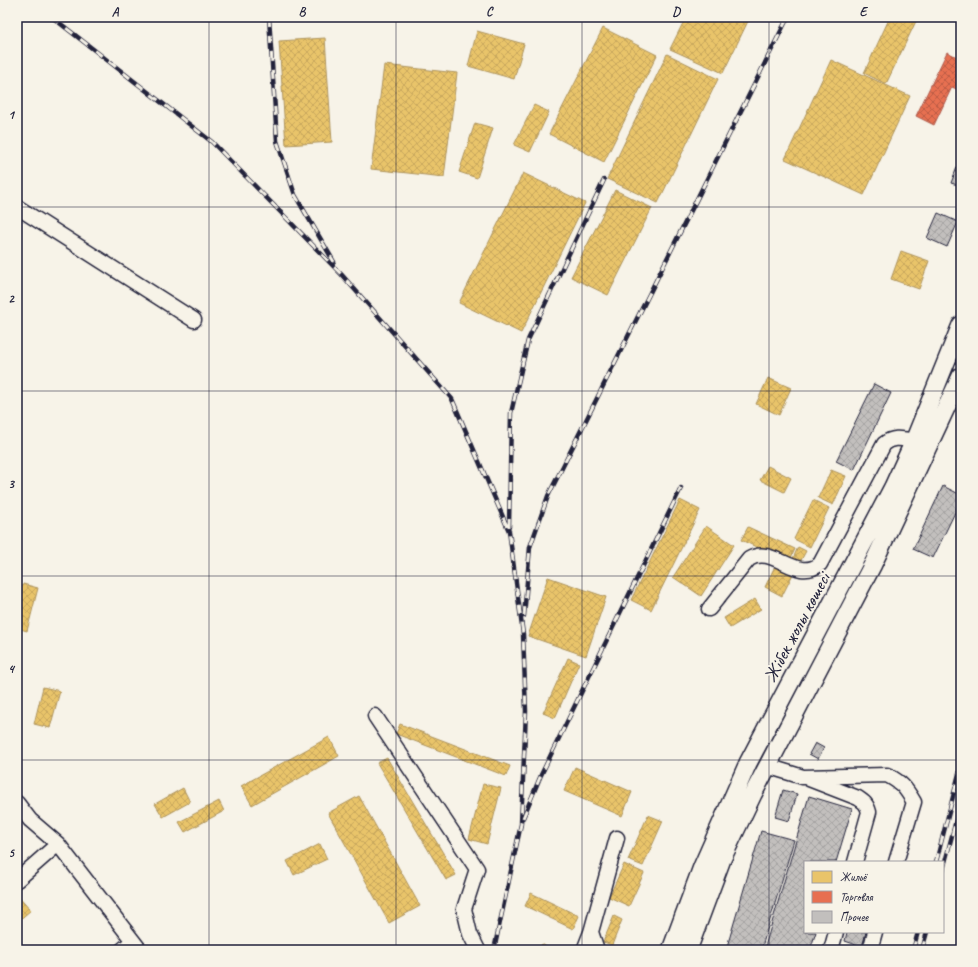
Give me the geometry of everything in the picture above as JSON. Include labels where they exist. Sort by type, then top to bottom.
[{"type":"main road","name":"Жібек жолы көшесі","points":[[671,950],[702,867],[748,763],[893,487],[914,441],[961,325]]},
{"type":"main road","name":"Жібек жолы көшесі","points":[[688,950],[722,859],[767,766],[872,564],[961,376]]},
{"type":"street","points":[[17,207],[194,320]]},
{"type":"street","points":[[709,609],[749,559],[755,555],[761,554],[771,557],[801,570],[815,568],[820,564],[884,444],[889,439],[895,438],[914,441]]},
{"type":"street","points":[[375,716],[477,869],[464,909],[470,934],[478,950]]},
{"type":"street","points":[[767,766],[803,777],[858,798],[864,802],[869,812],[855,861]]},
{"type":"street","points":[[803,777],[887,775],[899,781],[907,789],[914,802],[896,861]]},
{"type":"street","points":[[17,803],[30,820],[58,844],[137,945],[122,950]]},
{"type":"street","points":[[584,950],[592,932],[617,838]]},
{"type":"street","points":[[17,880],[58,844]]},
{"type":"street","points":[[592,932],[597,950]]},
{"type":"street","points":[[831,950],[836,933]]},
{"type":"street","points":[[870,950],[875,933]]},
{"type":"building: Жильё","points":[[686,17],[750,17],[723,73],[670,49]]},
{"type":"building: Жильё","points":[[890,17],[918,17],[886,84],[864,73]]},
{"type":"building: Жильё","points":[[603,28],[657,55],[604,162],[549,134]]},
{"type":"building: Жильё","points":[[477,31],[524,44],[514,79],[468,66]]},
{"type":"building: Жильё","points":[[325,38],[332,142],[286,145],[279,41]]},
{"type":"building: Жильё","points":[[667,54],[718,79],[658,203],[607,179]]},
{"type":"building: Жильё","points":[[831,60],[910,96],[864,195],[785,159]]},
{"type":"building: Жильё","points":[[384,65],[457,73],[444,177],[371,169]]},
{"type":"building: Жильё","points":[[534,105],[549,112],[530,152],[514,145]]},
{"type":"building: Жильё","points":[[475,123],[493,128],[477,178],[459,172]]},
{"type":"building: Жильё","points":[[523,173],[585,203],[521,333],[459,303]]},
{"type":"building: Жильё","points":[[615,190],[652,208],[608,295],[571,277]]},
{"type":"building: Жильё","points":[[901,251],[929,261],[919,289],[891,279]]},
{"type":"building: Жильё","points":[[768,378],[791,388],[779,415],[756,404]]},
{"type":"building: Жильё","points":[[768,466],[791,478],[784,492],[760,480]]},
{"type":"building: Жильё","points":[[831,470],[846,476],[833,505],[818,498]]},
{"type":"building: Жильё","points":[[680,500],[700,510],[651,610],[631,600]]},
{"type":"building: Жильё","points":[[813,500],[829,508],[810,547],[794,539]]},
{"type":"building: Жильё","points":[[706,526],[734,545],[701,596],[673,577]]},
{"type":"building: Жильё","points":[[748,527],[795,549],[789,562],[741,540]]},
{"type":"building: Жильё","points":[[798,547],[806,551],[799,564],[792,561]]},
{"type":"building: Жильё","points":[[775,566],[793,574],[782,596],[765,587]]},
{"type":"building: Жильё","points":[[548,577],[606,597],[586,656],[528,636]]},
{"type":"building: Жильё","points":[[23,584],[38,588],[27,631],[17,628],[17,609]]},
{"type":"building: Жильё","points":[[755,599],[761,609],[730,628],[724,618]]},
{"type":"building: Жильё","points":[[568,658],[579,663],[555,718],[543,713]]},
{"type":"building: Жильё","points":[[43,687],[60,691],[50,728],[34,724]]},
{"type":"building: Жильё","points":[[400,724],[510,766],[506,776],[396,734]]},
{"type":"building: Жильё","points":[[329,737],[339,756],[252,805],[241,786]]},
{"type":"building: Жильё","points":[[387,758],[456,875],[446,880],[377,763]]},
{"type":"building: Жильё","points":[[575,767],[632,792],[622,816],[564,791]]},
{"type":"building: Жильё","points":[[483,784],[501,788],[487,844],[469,839]]},
{"type":"building: Жильё","points":[[183,788],[190,802],[163,817],[155,804]]},
{"type":"building: Жильё","points":[[359,796],[420,906],[389,923],[328,813]]},
{"type":"building: Жильё","points":[[219,801],[224,811],[185,832],[179,822]]},
{"type":"building: Жильё","points":[[648,815],[663,821],[643,866],[628,860]]},
{"type":"building: Жильё","points":[[320,844],[327,859],[294,875],[287,861]]},
{"type":"building: Жильё","points":[[624,864],[644,873],[629,906],[609,897]]},
{"type":"building: Жильё","points":[[531,893],[579,916],[573,929],[525,906]]},
{"type":"building: Жильё","points":[[17,894],[31,910],[17,922]]},
{"type":"building: Жильё","points":[[614,916],[622,920],[612,945],[603,942]]},
{"type":"building: Жильё","points":[[542,944],[551,950],[538,950]]},
{"type":"building: Торговля","points":[[947,52],[961,59],[961,91],[952,87],[934,125],[916,116]]},
{"type":"building: Прочее","points":[[959,162],[961,162],[961,186],[951,183]]},
{"type":"building: Прочее","points":[[938,213],[958,222],[947,247],[927,238]]},
{"type":"building: Прочее","points":[[874,384],[891,393],[854,470],[836,461]]},
{"type":"building: Прочее","points":[[943,486],[961,495],[961,500],[933,558],[913,549]]},
{"type":"building: Прочее","points":[[815,743],[824,748],[818,759],[809,754]]},
{"type":"building: Прочее","points":[[783,790],[797,794],[789,821],[775,817]]},
{"type":"building: Прочее","points":[[809,796],[852,809],[836,861],[804,861],[804,933],[816,933],[810,950],[764,950]]},
{"type":"building: Прочее","points":[[761,831],[794,840],[761,950],[726,950]]},
{"type":"building: Прочее","points":[[847,933],[866,933],[862,947],[845,941]]},
{"type":"railway","points":[[52,17],[212,142],[341,274],[452,399],[509,531],[523,634],[526,711],[521,824],[494,950]]},
{"type":"railway","points":[[269,17],[277,141],[295,195],[334,262]]},
{"type":"railway","points":[[524,616],[530,547],[548,496],[788,17]]},
{"type":"railway","points":[[509,527],[511,413],[528,340],[604,180]]},
{"type":"railway","points":[[523,818],[541,775],[681,488]]},
{"type":"railway","points":[[936,861],[961,766]]},
{"type":"railway","points":[[944,866],[961,801]]},
{"type":"railway","points":[[913,950],[918,933]]},
{"type":"railway","points":[[922,950],[927,933]]}]
